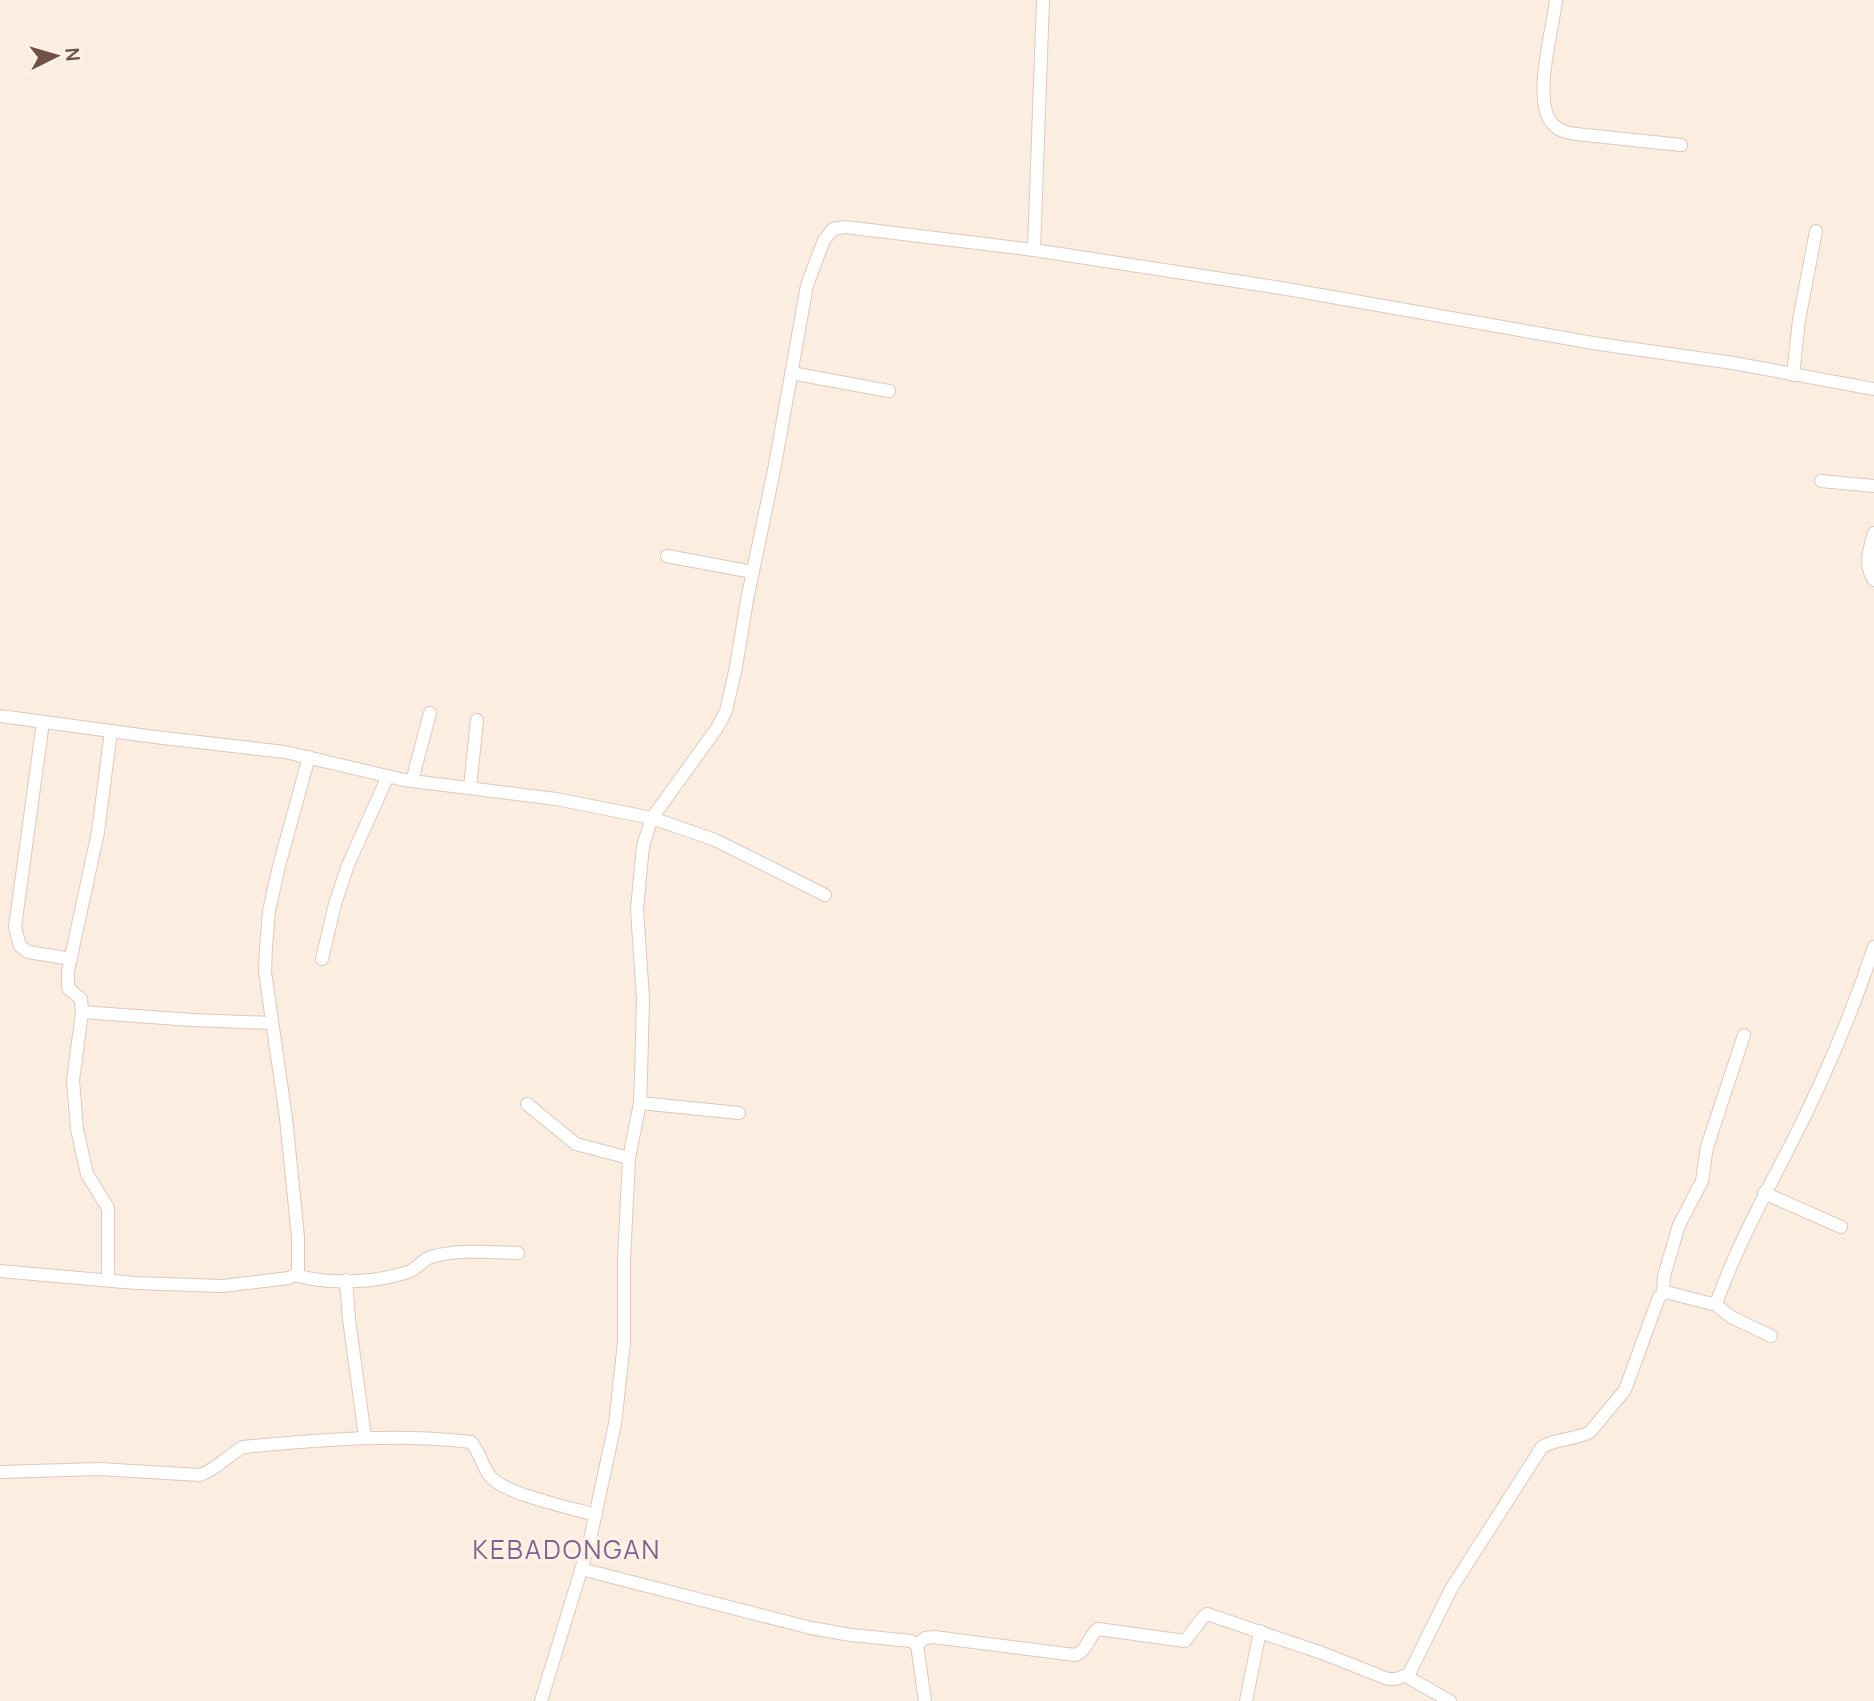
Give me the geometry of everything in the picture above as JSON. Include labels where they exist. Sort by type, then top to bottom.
[{"type":"street","points":[[1034,250],[1043,0]]},
{"type":"street","points":[[1556,0],[1544,67],[1544,93],[1548,116],[1554,126],[1576,134],[1681,145]]},
{"type":"street","points":[[541,1701],[596,1515],[615,1424],[624,1343],[624,1260],[629,1158],[639,1103],[643,999],[638,890],[643,846],[652,818],[717,728],[726,711],[807,285],[824,240],[833,229],[845,227],[1034,250],[1281,288],[1874,389]]},
{"type":"street","points":[[1793,375],[1799,320],[1816,231]]},
{"type":"street","points":[[791,373],[889,391]]},
{"type":"street","points":[[1821,481],[1874,486]]},
{"type":"street","points":[[1874,533],[1868,563],[1874,580]]},
{"type":"street","points":[[667,556],[752,572]]},
{"type":"street","points":[[412,781],[430,713]]},
{"type":"street","points":[[0,716],[285,752],[412,781],[556,799],[652,818],[715,840],[825,895]]},
{"type":"street","points":[[470,788],[477,719]]},
{"type":"street","points":[[43,722],[15,928],[20,946],[28,952],[71,959]]},
{"type":"street","points":[[108,1280],[108,1208],[87,1174],[77,1129],[73,1082],[82,1012],[81,999],[68,988],[71,959],[97,832],[111,731]]},
{"type":"street","points":[[295,1275],[299,1262],[298,1237],[286,1118],[265,972],[269,911],[309,757]]},
{"type":"street","points":[[322,960],[335,904],[348,866],[388,776]]},
{"type":"street","points":[[1714,1303],[1836,1046],[1874,947]]},
{"type":"street","points":[[82,1012],[272,1023]]},
{"type":"street","points":[[917,1645],[925,1638],[934,1637],[1075,1655],[1081,1653],[1098,1629],[1185,1641],[1206,1614],[1260,1631],[1388,1679],[1409,1674],[1451,1589],[1542,1447],[1590,1432],[1625,1390],[1659,1297],[1663,1293],[1664,1276],[1679,1225],[1702,1181],[1707,1147],[1744,1035]]},
{"type":"street","points":[[639,1103],[739,1113]]},
{"type":"street","points":[[527,1104],[576,1144],[629,1158]]},
{"type":"street","points":[[1764,1194],[1842,1227]]},
{"type":"street","points":[[0,1270],[108,1280],[222,1286],[295,1275],[311,1280],[385,1278],[411,1271],[430,1257],[518,1253]]},
{"type":"street","points":[[346,1280],[365,1437]]},
{"type":"street","points":[[1663,1293],[1714,1303],[1731,1317],[1771,1336]]},
{"type":"street","points":[[0,1472],[135,1470],[200,1475],[214,1470],[226,1457],[243,1447],[365,1437],[446,1439],[471,1442],[480,1454],[489,1476],[500,1485],[518,1493],[596,1515]]},
{"type":"street","points":[[581,1569],[811,1628],[911,1641],[917,1645],[925,1701]]},
{"type":"street","points":[[1246,1701],[1260,1631]]},
{"type":"street","points":[[1409,1674],[1411,1679],[1450,1701]]},
{"type":"district","name":"KEBADONGAN","points":[[567,1550]]}]
